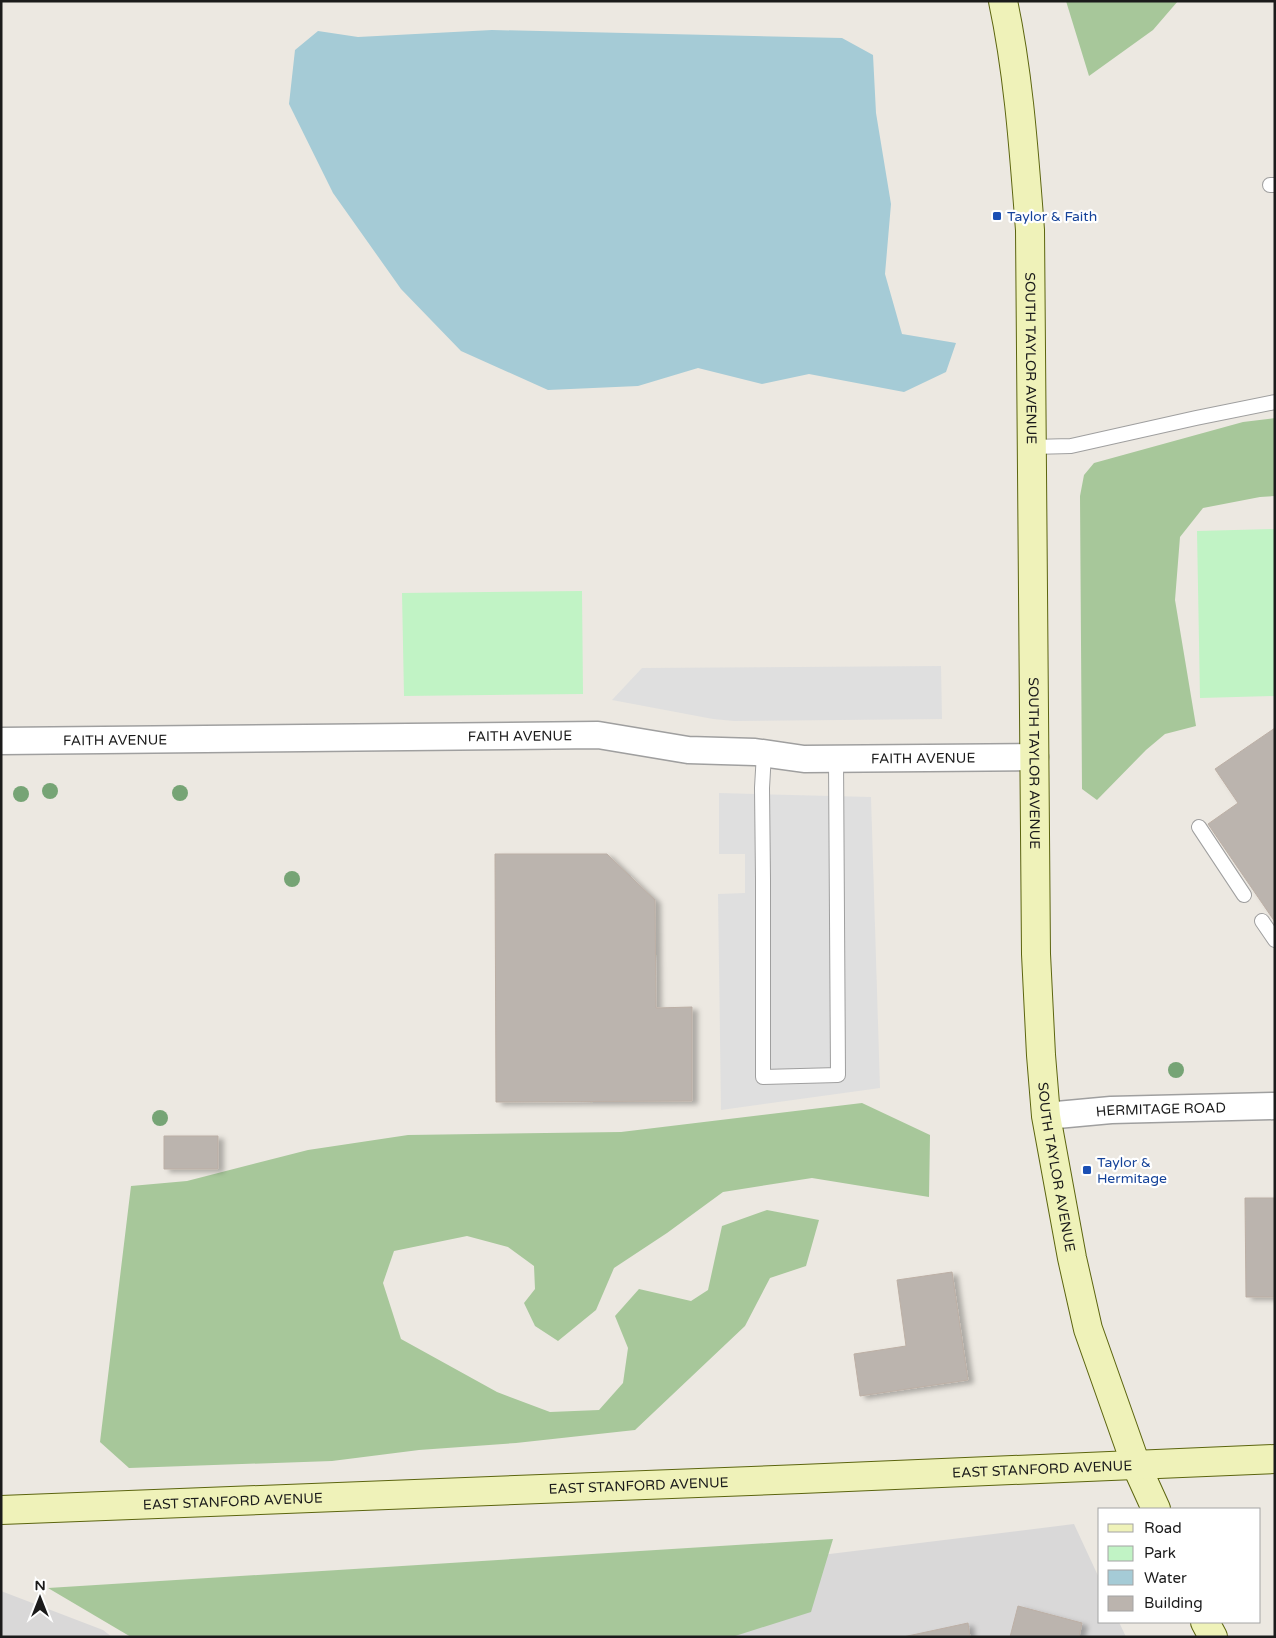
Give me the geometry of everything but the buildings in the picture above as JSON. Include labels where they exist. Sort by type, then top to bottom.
[{"type":"street","name":"SOUTH TAYLOR AVENUE","points":[[1003,1],[1017,94],[1026,171],[1030,230],[1036,954],[1040,1055],[1046,1116],[1063,1215],[1088,1329],[1136,1465],[1156,1508]]},
{"type":"street","name":"FAITH AVENUE","points":[[1,740],[598,735],[688,750],[764,753],[804,759],[1035,757]]},
{"type":"street","name":"HERMITAGE ROAD","points":[[1046,1116],[1111,1110],[1275,1106]]},
{"type":"street","name":"EAST STANFORD AVENUE","points":[[1,1510],[1275,1459]]},
{"type":"street","points":[[1205,1623],[1213,1637]]},
{"type":"lane","points":[[1032,447],[1071,446],[1275,402]]},
{"type":"lane","points":[[764,753],[762,788],[764,880],[763,1077],[838,1075],[836,758]]},
{"type":"lane","points":[[1199,827],[1244,895]]},
{"type":"lane","points":[[1262,921],[1275,940]]},
{"type":"shaded area","points":[[941,666],[942,719],[734,721],[713,719],[612,700],[642,668]]},
{"type":"shaded area","points":[[719,793],[871,797],[880,1088],[721,1110],[718,894],[745,893],[745,854],[719,854]]},
{"type":"shaded area","points":[[1074,1524],[1098,1576],[1098,1623],[1119,1623],[1126,1637],[529,1637],[643,1577]]},
{"type":"shaded area","points":[[1,1591],[103,1630],[112,1637],[1,1637]]},
{"type":"green space","points":[[1066,1],[1178,1],[1153,30],[1089,76]]},
{"type":"green space","points":[[1275,418],[1275,496],[1203,508],[1180,537],[1175,600],[1196,726],[1165,734],[1146,750],[1097,800],[1082,789],[1080,496],[1084,475],[1094,463],[1243,422]]},
{"type":"green space","points":[[1275,529],[1275,696],[1200,698],[1197,531]]},
{"type":"green space","points":[[582,591],[583,694],[404,696],[402,593]]},
{"type":"green space","points":[[862,1103],[930,1135],[929,1197],[812,1178],[723,1192],[667,1233],[614,1268],[596,1310],[558,1341],[535,1326],[524,1303],[535,1289],[534,1266],[508,1247],[467,1236],[394,1251],[383,1283],[401,1339],[497,1392],[550,1412],[599,1410],[623,1383],[628,1348],[615,1316],[639,1289],[691,1301],[708,1290],[722,1226],[767,1210],[819,1220],[806,1266],[770,1278],[745,1326],[635,1430],[516,1443],[419,1450],[332,1461],[129,1468],[100,1442],[131,1186],[187,1181],[308,1150],[408,1135],[621,1132]]},
{"type":"green space","points":[[833,1539],[811,1612],[732,1637],[131,1637],[48,1588]]},
{"type":"water","points":[[492,30],[842,38],[873,55],[876,113],[891,204],[885,274],[902,334],[956,343],[946,372],[904,392],[809,374],[762,384],[698,368],[638,386],[548,390],[461,351],[401,289],[333,193],[289,104],[295,50],[318,31],[358,37]]},
{"type":"place","name":"Taylor & Faith","points":[[997,216]]},
{"type":"place","name":"Taylor & Hermitage","points":[[1087,1170]]}]
